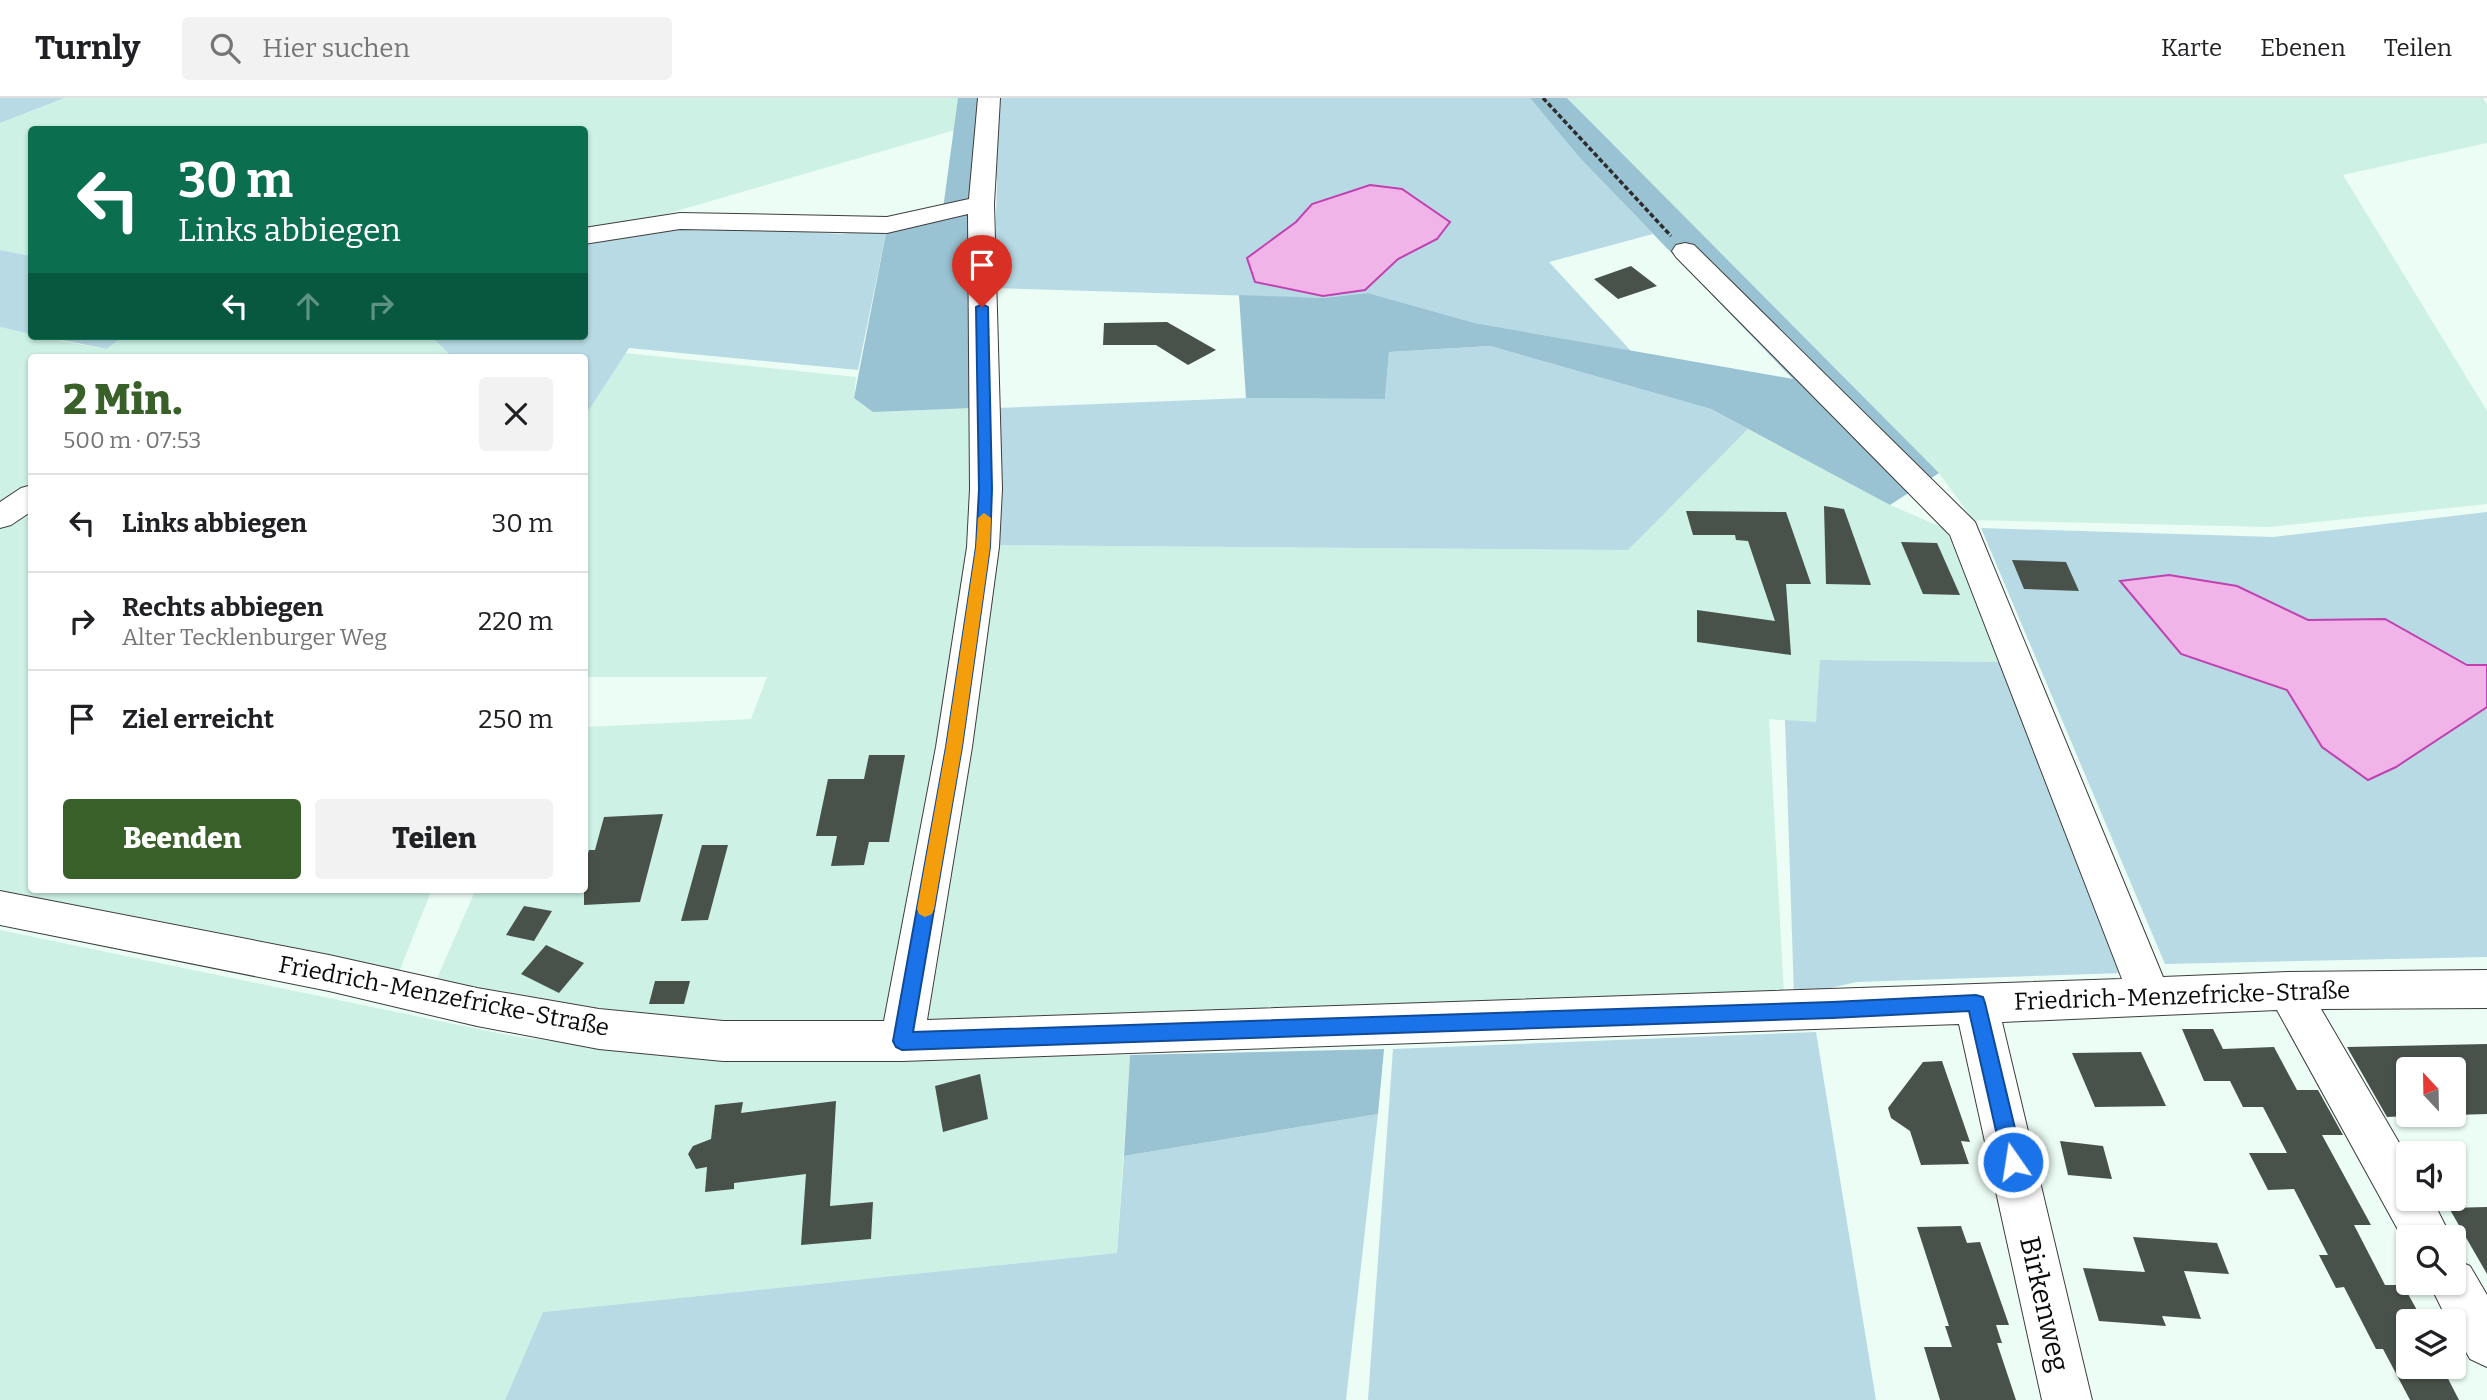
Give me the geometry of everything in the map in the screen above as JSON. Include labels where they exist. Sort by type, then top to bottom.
[{"type":"street","points":[[902,1041],[954,747],[983,547],[986,489],[981,204],[989,98]]},
{"type":"street","points":[[588,235],[680,220],[887,225],[981,204]]},
{"type":"street","points":[[1685,251],[1964,530],[2150,996]]},
{"type":"street","name":"Friedrich-Menzefricke-Straße","points":[[0,908],[329,973],[477,1007],[599,1029],[723,1041],[902,1041],[1804,1011],[2288,991],[2487,989]]},
{"type":"street","points":[[2288,991],[2421,1225]]},
{"type":"street","name":"Birkenweg","points":[[1976,1003],[2067,1400]]},
{"type":"street","points":[[2460,1295],[2487,1342]]},
{"type":"lane","points":[[0,517],[28,498]]},
{"type":"path","points":[[1544,98],[1685,251]]},
{"type":"green space","points":[[66,98],[958,98],[955,130],[656,217],[588,230],[588,126],[28,126],[28,255],[0,250],[0,123]]},
{"type":"green space","points":[[1567,98],[2483,98],[2487,105],[2487,143],[2343,175],[2487,411],[2487,504],[2269,527],[1973,520],[1939,473]]},
{"type":"green space","points":[[0,327],[28,333],[28,340],[55,340],[107,349],[118,340],[435,340],[449,354],[28,354],[28,487],[0,506]]},
{"type":"green space","points":[[625,353],[856,377],[854,398],[873,412],[974,408],[975,547],[891,1028],[717,1025],[594,1015],[435,983],[474,893],[588,893],[588,727],[751,719],[767,677],[588,677],[588,411]]},
{"type":"green space","points":[[1748,429],[1890,505],[1941,527],[1965,555],[2001,662],[1821,660],[1816,723],[1769,719],[1784,995],[924,1019],[998,545],[1627,550]]},
{"type":"green space","points":[[28,505],[28,893],[430,893],[397,977],[0,894],[0,525]]},
{"type":"green space","points":[[0,930],[512,1036],[666,1055],[902,1058],[1130,1055],[1117,1253],[543,1312],[505,1400],[0,1400]]},
{"type":"shaded area","points":[[0,98],[65,98],[0,123]]},
{"type":"shaded area","points":[[958,98],[1001,98],[993,159],[974,408],[873,412],[854,398],[887,228],[943,209]]},
{"type":"shaded area","points":[[1001,98],[1530,98],[1579,157],[1653,234],[1549,262],[1631,351],[1475,323],[1368,293],[1323,298],[994,288],[997,182],[993,159]],"holes":[[[1312,204],[1437,239],[1398,259],[1247,258],[1296,222]]]},
{"type":"shaded area","points":[[1530,98],[1567,98],[1939,473],[1890,505],[1711,409],[1490,346],[1389,352],[1385,399],[1246,398],[1239,295],[1323,298],[1368,293],[1475,323],[1793,379],[1579,157]]},
{"type":"shaded area","points":[[1370,185],[1402,189],[1450,222],[1437,239],[1398,259],[1365,290],[1323,296],[1255,282],[1247,258],[1296,222],[1312,204]]},
{"type":"shaded area","points":[[706,226],[842,234],[887,228],[858,370],[629,348],[588,411],[588,354],[449,354],[435,340],[588,340],[588,241],[603,235]]},
{"type":"shaded area","points":[[0,250],[28,255],[28,333],[0,327]]},
{"type":"shaded area","points":[[63,340],[118,340],[107,349]]},
{"type":"shaded area","points":[[1490,346],[1711,409],[1748,429],[1628,550],[998,545],[997,408],[1246,398],[1385,399],[1389,352]]},
{"type":"shaded area","points":[[2487,512],[2487,665],[2467,665],[2385,619],[2308,620],[2237,586],[2239,671],[2287,690],[2322,747],[2368,780],[2396,767],[2487,707],[2487,957],[2165,964],[1981,528],[2273,537]]},
{"type":"shaded area","points":[[2169,575],[2237,586],[2308,620],[2385,619],[2467,665],[2487,665],[2487,707],[2396,767],[2368,780],[2322,747],[2287,690],[2181,654],[2120,581]]},
{"type":"shaded area","points":[[1820,660],[2001,662],[2124,973],[1857,982],[1794,996],[1785,720],[1816,722]]},
{"type":"shaded area","points":[[1816,1032],[1876,1400],[1368,1400],[1393,1049]]},
{"type":"shaded area","points":[[1384,1049],[1378,1114],[1124,1156],[1130,1055]]},
{"type":"shaded area","points":[[1378,1114],[1346,1400],[505,1400],[543,1312],[1117,1253],[1124,1156]]},
{"type":"building","points":[[1631,266],[1657,286],[1618,299],[1594,279]]},
{"type":"building","points":[[1167,322],[1216,350],[1188,365],[1156,345],[1103,345],[1104,323]]},
{"type":"building","points":[[1824,506],[1844,509],[1871,585],[1826,584]]},
{"type":"building","points":[[1686,511],[1786,512],[1811,584],[1786,584],[1791,655],[1697,642],[1697,610],[1775,621],[1748,541],[1736,540],[1735,535],[1693,535]]},
{"type":"building","points":[[1901,542],[1937,543],[1960,595],[1923,594]]},
{"type":"building","points":[[2012,560],[2066,562],[2079,591],[2024,589]]},
{"type":"building","points":[[869,755],[905,755],[889,842],[869,842],[864,865],[831,866],[837,836],[816,836],[828,779],[864,779]]},
{"type":"building","points":[[663,814],[640,902],[584,905],[584,893],[588,893],[588,853],[589,850],[595,850],[604,817]]},
{"type":"building","points":[[702,845],[728,845],[708,920],[681,921]]},
{"type":"building","points":[[524,906],[552,911],[534,941],[506,935]]},
{"type":"building","points":[[546,945],[584,963],[559,993],[521,974]]},
{"type":"building","points":[[655,981],[690,981],[684,1004],[649,1004]]},
{"type":"building","points":[[2182,1029],[2213,1029],[2223,1049],[2274,1047],[2297,1090],[2318,1090],[2343,1135],[2322,1135],[2371,1225],[2354,1225],[2385,1285],[2396,1285],[2396,1295],[2409,1295],[2416,1309],[2396,1309],[2396,1374],[2383,1349],[2376,1349],[2344,1287],[2336,1288],[2319,1255],[2328,1255],[2294,1189],[2268,1190],[2249,1153],[2287,1153],[2263,1107],[2243,1107],[2230,1081],[2204,1081]]},
{"type":"building","points":[[2487,1044],[2487,1114],[2466,1115],[2466,1057],[2396,1057],[2396,1117],[2387,1117],[2347,1047]]},
{"type":"building","points":[[2141,1052],[2166,1106],[2095,1107],[2072,1053]]},
{"type":"building","points":[[1942,1061],[1970,1142],[1961,1141],[1969,1164],[1921,1165],[1910,1131],[1891,1118],[1888,1108],[1923,1062]]},
{"type":"building","points":[[980,1074],[988,1119],[943,1132],[935,1086]]},
{"type":"building","points":[[836,1101],[830,1206],[873,1202],[871,1239],[801,1245],[806,1174],[734,1183],[734,1189],[705,1192],[707,1167],[696,1169],[688,1154],[693,1146],[711,1139],[715,1105],[743,1102],[741,1113]]},
{"type":"building","points":[[2060,1141],[2103,1146],[2112,1179],[2068,1175]]},
{"type":"building","points":[[2487,1207],[2487,1274],[2466,1238],[2466,1225],[2459,1225],[2451,1211],[2466,1211],[2466,1208]]},
{"type":"building","points":[[1961,1226],[1967,1243],[1980,1242],[2009,1325],[1996,1325],[2002,1343],[1997,1343],[2016,1400],[1940,1400],[1924,1347],[1952,1347],[1945,1326],[1949,1326],[1917,1227]]},
{"type":"building","points":[[2133,1237],[2217,1243],[2229,1274],[2184,1271],[2201,1319],[2162,1316],[2166,1326],[2099,1321],[2083,1268],[2145,1272]]},
{"type":"building","points":[[2399,1379],[2448,1379],[2459,1400],[2410,1400]]},
{"type":"slow traffic","points":[[925,909],[954,747],[983,547],[984,518]]},
{"type":"route","points":[[982,307],[986,489],[983,547],[954,747],[902,1041],[1976,1003],[2013,1162]]}]
